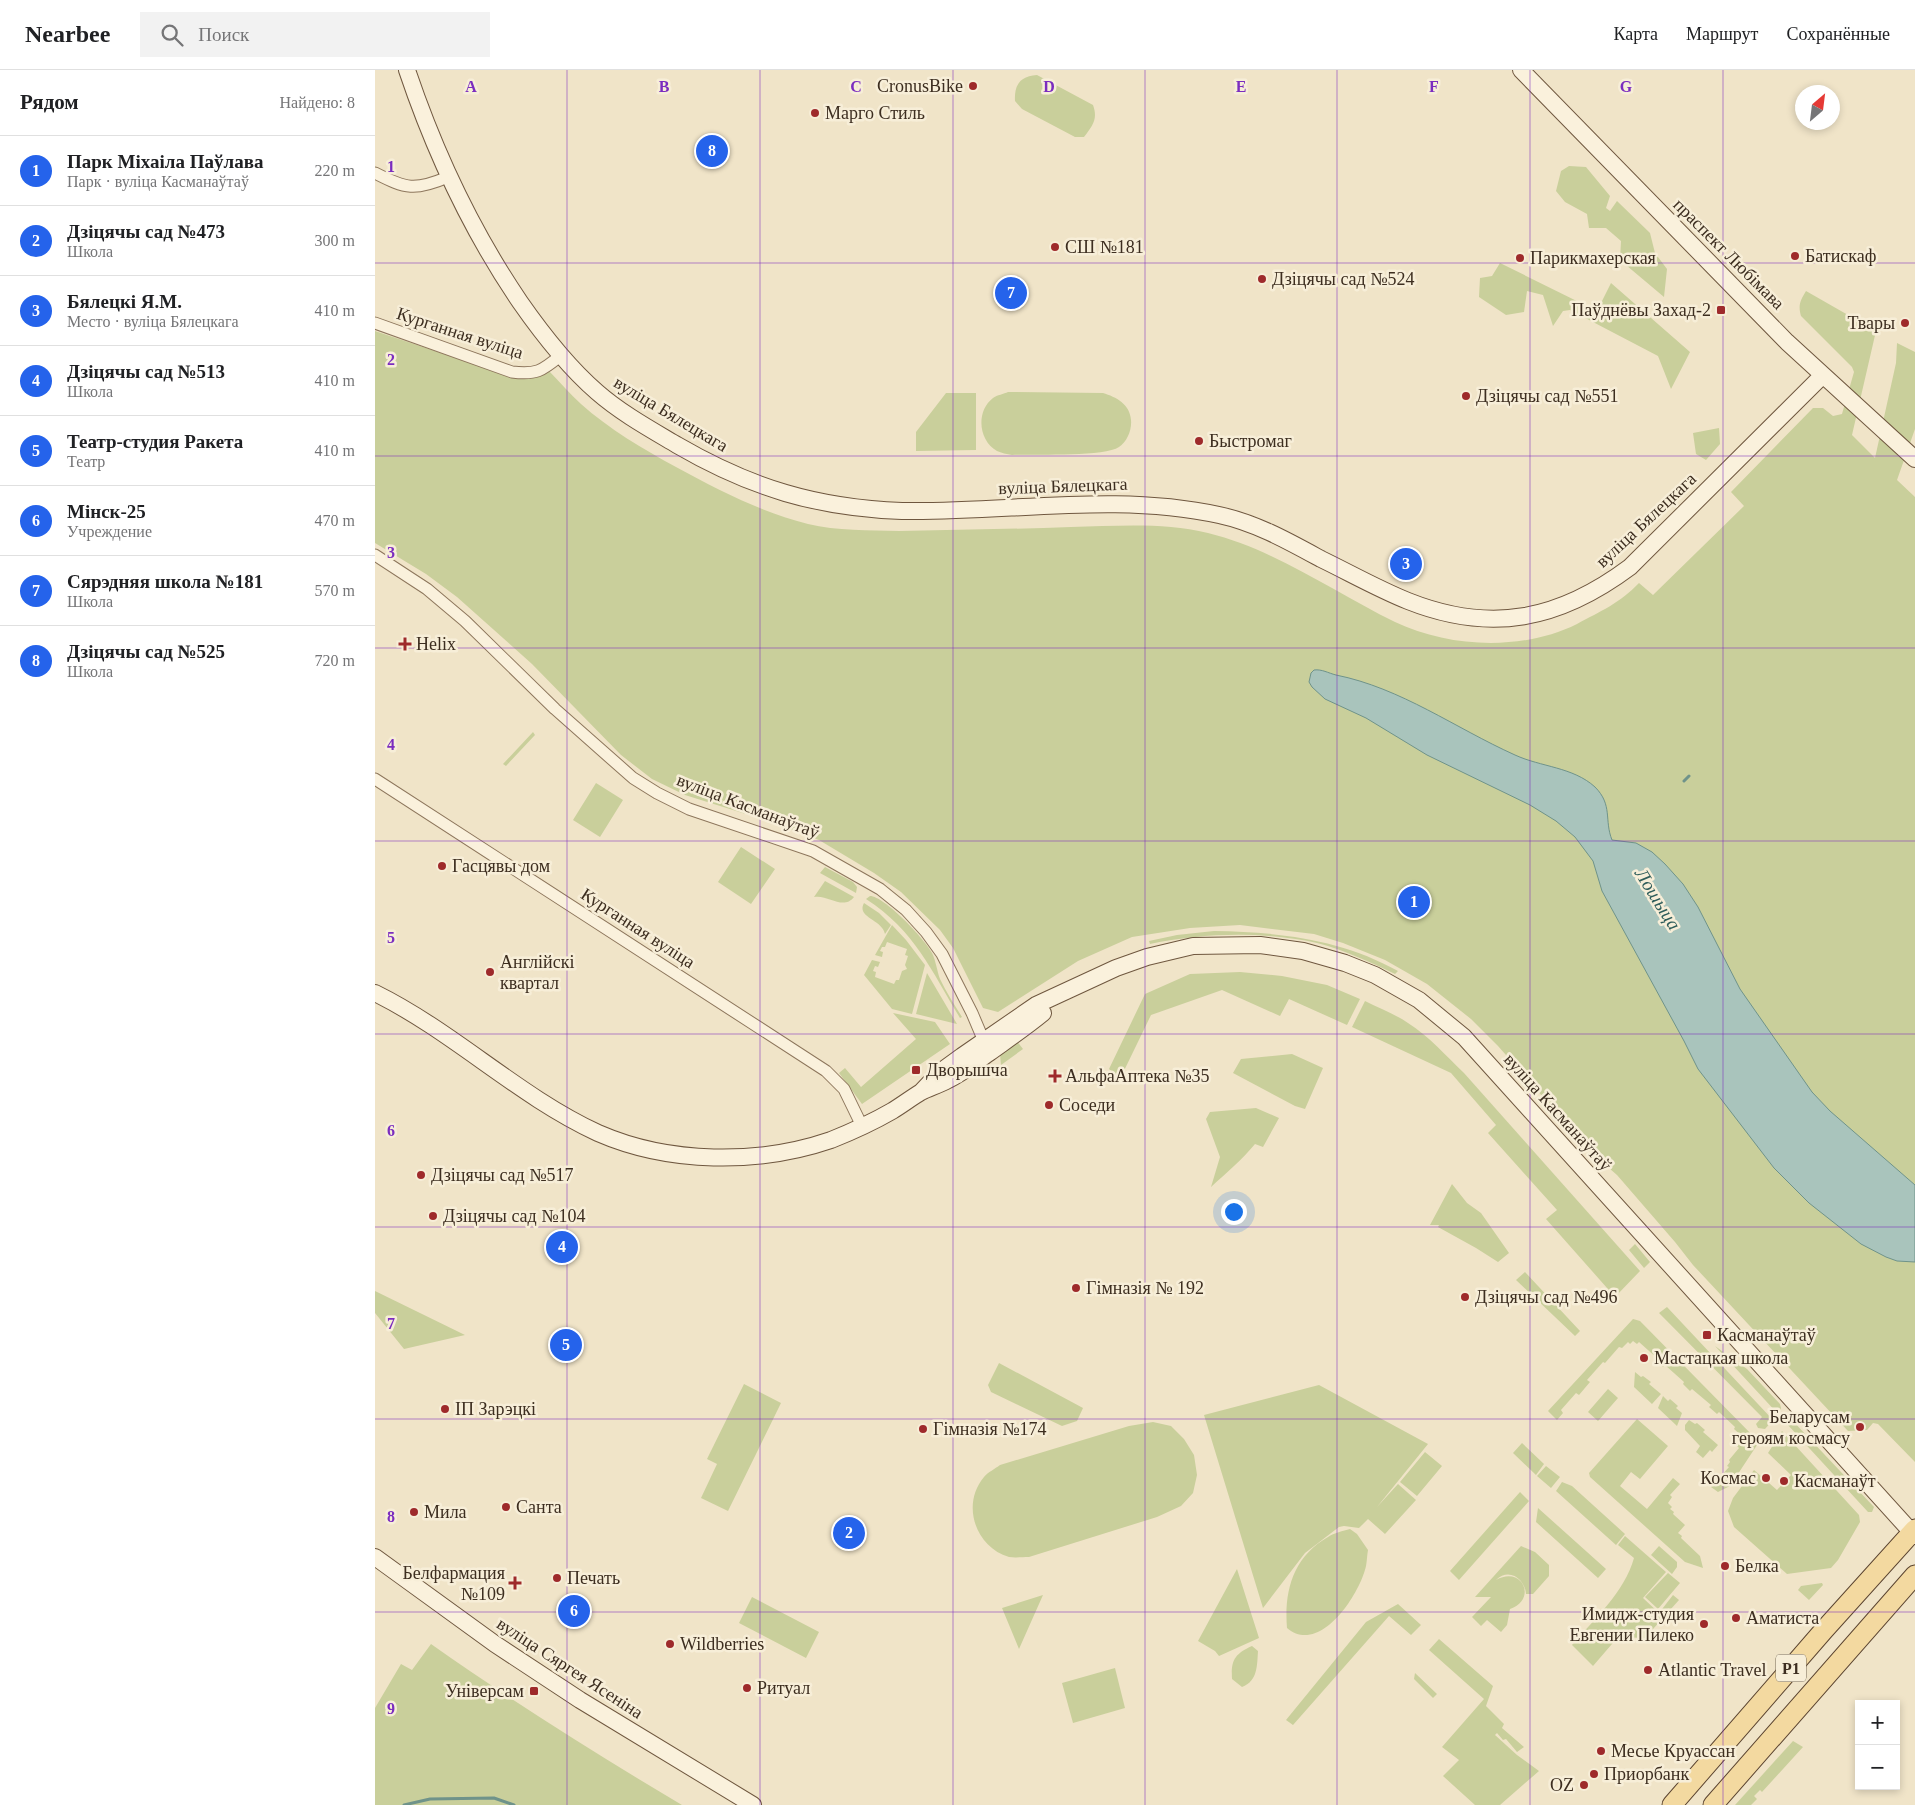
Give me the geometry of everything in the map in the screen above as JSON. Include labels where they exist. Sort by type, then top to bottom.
[{"type":"main road","name":"Р1","points":[[1672,1805],[1824,1630],[1914,1532]]},
{"type":"main road","name":"Р1","points":[[1713,1805],[1915,1575]]},
{"type":"street","name":"вуліца Бялецкага","points":[[407,70],[448,177],[470,221],[501,274],[560,356],[600,395],[643,424],[729,472],[761,486],[795,497],[861,508],[906,511],[1130,504],[1186,509],[1234,519],[1261,528],[1369,584],[1431,610],[1463,616],[1510,619],[1543,612],[1587,595],[1608,583],[1646,552],[1823,375]]},
{"type":"street","name":"праспект Любімава","points":[[1521,70],[1723,278],[1823,375],[1911,455]]},
{"type":"street","points":[[375,173],[398,184],[415,188],[433,184],[448,177]]},
{"type":"street","name":"Курганная вуліца","points":[[375,323],[512,372],[531,373],[541,371],[560,356]]},
{"type":"street","name":"вуліца Касманаўтаў","points":[[375,555],[427,589],[465,620],[555,709],[633,778],[689,809],[813,851],[880,889],[906,910],[937,947],[972,1013],[986,1047]]},
{"type":"street","name":"Курганная вуліца","points":[[375,779],[826,1071],[845,1090],[862,1126]]},
{"type":"street","name":"вуліца Касманаўтаў","points":[[375,993],[398,1004],[434,1026],[531,1094],[599,1133],[653,1150],[701,1156],[768,1154],[803,1148],[832,1139],[891,1112],[921,1092],[940,1072],[986,1047],[1036,1005],[1064,994],[1090,979],[1116,968],[1173,950],[1220,944],[1259,945],[1303,951],[1345,962],[1375,975],[1419,1000],[1464,1037],[1914,1532]]},
{"type":"street","name":"вуліца Сяргея Ясеніна","points":[[375,1557],[495,1644],[580,1700],[753,1804]]},
{"type":"green space","points":[[1037,75],[1093,105],[1094,122],[1084,137],[1075,137],[1022,109],[1015,101],[1017,86],[1020,82],[1027,77]]},
{"type":"green space","points":[[1569,166],[1586,167],[1610,196],[1606,208],[1610,211],[1617,201],[1650,233],[1655,253],[1667,269],[1664,297],[1620,260],[1621,241],[1606,228],[1589,228],[1587,214],[1565,202],[1556,191],[1561,171]]},
{"type":"green space","points":[[1500,263],[1597,311],[1611,283],[1690,352],[1671,389],[1658,356],[1570,310],[1563,311],[1553,326],[1543,295],[1527,291],[1524,312],[1506,315],[1479,297],[1480,278],[1492,276]]},
{"type":"green space","points":[[1806,291],[1876,331],[1852,435],[1875,458],[1896,363],[1897,343],[1915,352],[1915,429],[1897,480],[1915,497],[1915,1462],[1878,1424],[1873,1423],[1867,1430],[1848,1431],[1693,1265],[1617,1175],[1594,1155],[1498,1046],[1471,1019],[1427,984],[1385,960],[1343,943],[1314,934],[1240,925],[1190,928],[1132,937],[1078,961],[998,1012],[983,1008],[953,948],[940,930],[901,892],[874,873],[819,840],[771,822],[685,795],[652,779],[621,755],[532,664],[457,597],[426,574],[375,543],[375,331],[513,377],[544,374],[549,371],[592,413],[651,453],[740,500],[808,524],[842,529],[899,531],[1123,526],[1174,527],[1208,533],[1256,549],[1395,622],[1416,631],[1439,637],[1486,643],[1534,639],[1556,633],[1602,611],[1639,583],[1653,595],[1744,506],[1731,492],[1813,408],[1823,408],[1833,416],[1842,414],[1854,372],[1852,367],[1801,316],[1800,303]]},
{"type":"green space","points":[[1008,392],[1103,393],[1125,405],[1130,414],[1130,432],[1127,439],[1119,447],[1099,452],[1012,455],[1000,452],[986,440],[981,425],[984,410],[988,404],[996,396]]},
{"type":"green space","points":[[946,393],[976,393],[976,450],[916,451],[916,432]]},
{"type":"green space","points":[[1719,428],[1720,444],[1706,460],[1696,454],[1693,433]]},
{"type":"green space","points":[[533,732],[535,735],[506,766],[503,764]]},
{"type":"green space","points":[[596,783],[623,800],[600,837],[573,820]]},
{"type":"green space","points":[[741,847],[775,869],[751,904],[718,882]]},
{"type":"green space","points":[[825,867],[853,882],[857,887],[856,893],[820,873]]},
{"type":"green space","points":[[825,881],[854,897],[850,901],[840,902],[814,897]]},
{"type":"green space","points":[[870,896],[885,903],[894,910],[928,947],[933,956],[940,979],[962,1017],[960,1018],[921,952],[897,924],[866,899]]},
{"type":"green space","points":[[864,903],[879,913],[891,925],[885,934],[879,925],[863,912]]},
{"type":"green space","points":[[892,925],[925,965],[912,1014],[892,1009],[864,975],[872,960],[880,962],[873,971],[876,972],[875,977],[894,984],[896,980],[899,980],[902,971],[907,969],[905,965],[908,956],[905,955],[907,949],[887,942],[880,951],[883,952],[882,957],[875,955]]},
{"type":"green space","points":[[1214,931],[1262,933],[1309,939],[1354,951],[1398,971],[1395,974],[1347,953],[1317,943],[1296,939],[1233,935],[1170,940],[1150,944],[1149,941],[1177,935]]},
{"type":"green space","points":[[1240,972],[1282,976],[1327,985],[1360,999],[1347,1025],[1289,999],[1280,1016],[1222,990],[1151,1015],[1120,1079],[1109,1069],[1145,994],[1190,974]]},
{"type":"green space","points":[[927,973],[957,1024],[916,1014]]},
{"type":"green space","points":[[1365,1001],[1408,1023],[1444,1053],[1464,1073],[1640,1271],[1615,1297],[1546,1219],[1557,1210],[1488,1133],[1496,1125],[1451,1073],[1352,1027]]},
{"type":"green space","points":[[893,1013],[935,1022],[950,1044],[862,1104],[839,1073],[845,1068],[861,1087],[916,1039]]},
{"type":"green space","points":[[1016,1040],[1023,1049],[1001,1065],[1000,1054]]},
{"type":"green space","points":[[1292,1054],[1323,1068],[1305,1109],[1295,1106],[1233,1073],[1241,1059]]},
{"type":"green space","points":[[1256,1108],[1279,1118],[1263,1147],[1255,1144],[1211,1187],[1220,1157],[1206,1119],[1210,1112]]},
{"type":"green space","points":[[1452,1184],[1467,1203],[1481,1213],[1509,1253],[1498,1262],[1438,1227],[1439,1225],[1430,1225]]},
{"type":"green space","points":[[1635,1244],[1650,1262],[1644,1268],[1629,1250]]},
{"type":"green space","points":[[1525,1272],[1580,1331],[1575,1336],[1516,1280]]},
{"type":"green space","points":[[375,1291],[465,1335],[404,1349],[375,1313]]},
{"type":"green space","points":[[1667,1307],[1773,1420],[1765,1429],[1758,1428],[1756,1424],[1762,1417],[1659,1313]]},
{"type":"green space","points":[[1633,1319],[1640,1321],[1759,1442],[1730,1486],[1718,1492],[1711,1487],[1729,1467],[1727,1466],[1730,1462],[1729,1460],[1739,1448],[1737,1446],[1740,1442],[1738,1440],[1742,1436],[1719,1412],[1717,1414],[1709,1407],[1711,1405],[1692,1389],[1690,1391],[1683,1384],[1684,1382],[1665,1365],[1663,1367],[1656,1361],[1658,1359],[1639,1342],[1637,1344],[1633,1341],[1630,1344],[1628,1342],[1622,1348],[1619,1347],[1605,1363],[1603,1362],[1587,1380],[1590,1382],[1579,1395],[1576,1393],[1561,1410],[1563,1413],[1557,1420],[1548,1411]]},
{"type":"green space","points":[[1715,1346],[1747,1369],[1780,1404],[1781,1408],[1778,1414]]},
{"type":"green space","points":[[999,1363],[1083,1408],[1077,1421],[1062,1426],[991,1392],[988,1385]]},
{"type":"green space","points":[[1635,1372],[1651,1382],[1649,1384],[1661,1394],[1652,1404],[1634,1387]]},
{"type":"green space","points":[[744,1384],[781,1403],[728,1511],[701,1498],[717,1464],[707,1459]]},
{"type":"green space","points":[[1319,1385],[1428,1444],[1377,1507],[1398,1484],[1416,1500],[1385,1534],[1368,1519],[1359,1528],[1339,1527],[1305,1553],[1263,1608],[1204,1415]]},
{"type":"green space","points":[[1608,1389],[1618,1398],[1598,1421],[1588,1412]]},
{"type":"green space","points":[[1663,1396],[1678,1406],[1676,1408],[1682,1413],[1677,1426],[1658,1408]]},
{"type":"green space","points":[[1637,1419],[1668,1446],[1640,1479],[1631,1472],[1620,1486],[1647,1509],[1673,1478],[1680,1484],[1670,1495],[1672,1497],[1668,1503],[1672,1507],[1670,1509],[1674,1512],[1673,1514],[1685,1525],[1678,1533],[1700,1556],[1703,1568],[1685,1562],[1590,1477],[1589,1473]]},
{"type":"green space","points":[[1789,1419],[1874,1507],[1872,1512],[1868,1512],[1787,1424]]},
{"type":"green space","points":[[1689,1420],[1695,1424],[1697,1423],[1705,1430],[1703,1432],[1718,1445],[1703,1458],[1696,1452],[1700,1446],[1685,1430],[1685,1425]]},
{"type":"green space","points":[[1153,1422],[1171,1426],[1184,1439],[1194,1455],[1197,1475],[1193,1493],[1181,1506],[1157,1517],[1029,1557],[1009,1557],[997,1552],[980,1534],[975,1523],[973,1499],[984,1477],[1000,1465],[1129,1426]]},
{"type":"green space","points":[[1782,1431],[1859,1515],[1860,1522],[1838,1560],[1831,1568],[1787,1574],[1734,1527],[1728,1511],[1733,1498],[1754,1470],[1777,1490],[1791,1475],[1768,1453]]},
{"type":"green space","points":[[1522,1443],[1544,1464],[1536,1475],[1513,1453]]},
{"type":"green space","points":[[1425,1452],[1442,1466],[1417,1496],[1400,1482]]},
{"type":"green space","points":[[1546,1466],[1560,1477],[1551,1488],[1537,1476]]},
{"type":"green space","points":[[1562,1482],[1572,1486],[1625,1534],[1616,1545],[1556,1491]]},
{"type":"green space","points":[[1520,1492],[1529,1501],[1459,1580],[1450,1571]]},
{"type":"green space","points":[[1538,1508],[1606,1569],[1598,1578],[1536,1522]]},
{"type":"green space","points":[[1350,1529],[1357,1534],[1368,1550],[1366,1566],[1356,1591],[1337,1618],[1325,1628],[1312,1634],[1300,1635],[1287,1628],[1286,1614],[1289,1588],[1293,1576],[1306,1554],[1333,1534]]},
{"type":"green space","points":[[1625,1536],[1666,1572],[1643,1598],[1659,1613],[1673,1595],[1679,1600],[1645,1638],[1618,1637],[1593,1666],[1572,1645],[1608,1605],[1629,1571],[1634,1558],[1618,1545]]},
{"type":"green space","points":[[1521,1546],[1535,1552],[1549,1565],[1549,1576],[1533,1594],[1526,1594],[1523,1584],[1519,1580],[1525,1591],[1523,1598],[1519,1604],[1510,1609],[1507,1625],[1501,1632],[1487,1620],[1481,1626],[1472,1617],[1491,1597],[1475,1597]],"holes":[[[1506,1575],[1515,1576],[1519,1580],[1513,1577],[1505,1577],[1496,1580]]]},
{"type":"green space","points":[[1659,1546],[1677,1562],[1677,1567],[1672,1574],[1651,1555]]},
{"type":"green space","points":[[1237,1569],[1259,1638],[1219,1656],[1215,1651],[1198,1641]]},
{"type":"green space","points":[[1668,1573],[1680,1583],[1658,1609],[1645,1597]]},
{"type":"green space","points":[[1822,1583],[1823,1585],[1809,1600],[1798,1590],[1801,1586]]},
{"type":"green space","points":[[1043,1595],[1019,1649],[1002,1608]]},
{"type":"green space","points":[[752,1597],[819,1632],[806,1658],[739,1623]]},
{"type":"green space","points":[[1398,1604],[1421,1625],[1411,1635],[1389,1616],[1293,1725],[1286,1720],[1366,1622]]},
{"type":"green space","points":[[1439,1639],[1493,1686],[1486,1706],[1504,1724],[1502,1728],[1524,1747],[1517,1752],[1506,1739],[1503,1740],[1497,1733],[1495,1735],[1517,1755],[1539,1771],[1500,1805],[1475,1805],[1443,1776],[1459,1760],[1442,1747],[1484,1699],[1429,1650]]},
{"type":"green space","points":[[431,1644],[555,1727],[682,1805],[375,1805],[375,1708],[401,1664],[412,1670]]},
{"type":"green space","points":[[1252,1646],[1258,1651],[1256,1672],[1251,1681],[1242,1687],[1232,1679],[1232,1667],[1237,1655]]},
{"type":"green space","points":[[1115,1668],[1125,1708],[1073,1723],[1062,1683]]},
{"type":"green space","points":[[1415,1673],[1437,1694],[1433,1698],[1414,1679]]},
{"type":"green space","points":[[1793,1741],[1803,1747],[1762,1792],[1760,1790],[1754,1796],[1757,1799],[1751,1805],[1735,1805]]},
{"type":"water","name":"Лошыца","points":[[1314,670],[1360,681],[1383,689],[1515,755],[1577,775],[1595,787],[1601,794],[1606,806],[1612,840],[1636,843],[1652,852],[1683,884],[1698,907],[1740,989],[1812,1092],[1830,1111],[1915,1185],[1915,1262],[1897,1261],[1861,1244],[1809,1203],[1774,1168],[1698,1069],[1602,891],[1593,861],[1575,837],[1556,821],[1530,805],[1427,755],[1366,718],[1325,699],[1309,682],[1311,673]]},
{"type":"waterway","points":[[1684,781],[1689,776]]},
{"type":"waterway","points":[[404,1805],[430,1799],[494,1798],[514,1805]]},
{"type":"place","name":"CronusBike","points":[[973,86]]},
{"type":"place","name":"Марго Стиль","points":[[815,113]]},
{"type":"place","name":"Дзіцячы сад №525","points":[[712,151]]},
{"type":"place","name":"СШ №181","points":[[1055,247]]},
{"type":"place","name":"Батискаф","points":[[1795,256]]},
{"type":"place","name":"Парикмахерская","points":[[1520,258]]},
{"type":"place","name":"Дзіцячы сад №524","points":[[1262,279]]},
{"type":"place","name":"Сярэдняя школа №181","points":[[1011,293]]},
{"type":"place","name":"Паўднёвы Захад-2","points":[[1721,310]]},
{"type":"place","name":"Твары","points":[[1905,323]]},
{"type":"place","name":"Дзіцячы сад №551","points":[[1466,396]]},
{"type":"place","name":"Быстромаг","points":[[1199,441]]},
{"type":"place","name":"Бялецкі Я.М.","points":[[1406,564]]},
{"type":"place","name":"Helix","points":[[405,644]]},
{"type":"place","name":"Гасцявы дом","points":[[442,866]]},
{"type":"place","name":"Парк Міхаіла Паўлава","points":[[1414,902]]},
{"type":"place","name":"Англійскі квартал","points":[[490,972]]},
{"type":"place","name":"Дворышча","points":[[916,1070]]},
{"type":"place","name":"АльфаАптека №35","points":[[1055,1076]]},
{"type":"place","name":"Соседи","points":[[1049,1105]]},
{"type":"place","name":"Дзіцячы сад №517","points":[[421,1175]]},
{"type":"place","name":"Дзіцячы сад №104","points":[[433,1216]]},
{"type":"place","name":"Дзіцячы сад №513","points":[[562,1247]]},
{"type":"place","name":"Гімназія № 192","points":[[1076,1288]]},
{"type":"place","name":"Дзіцячы сад №496","points":[[1465,1297]]},
{"type":"place","name":"Касманаўтаў","points":[[1707,1335]]},
{"type":"place","name":"Театр-студия Ракета","points":[[566,1345]]},
{"type":"place","name":"Мастацкая школа","points":[[1644,1358]]},
{"type":"place","name":"ІП Зарэцкі","points":[[445,1409]]},
{"type":"place","name":"Беларусам героям космасу","points":[[1860,1427]]},
{"type":"place","name":"Гімназія №174","points":[[923,1429]]},
{"type":"place","name":"Космас","points":[[1766,1478]]},
{"type":"place","name":"Касманаўт","points":[[1784,1481]]},
{"type":"place","name":"Санта","points":[[506,1507]]},
{"type":"place","name":"Мила","points":[[414,1512]]},
{"type":"place","name":"Дзіцячы сад №473","points":[[849,1533]]},
{"type":"place","name":"Белка","points":[[1725,1566]]},
{"type":"place","name":"Печать","points":[[557,1578]]},
{"type":"place","name":"Белфармация №109","points":[[515,1583]]},
{"type":"place","name":"Мінск-25","points":[[574,1611]]},
{"type":"place","name":"Аматиста","points":[[1736,1618]]},
{"type":"place","name":"Имидж-студия Евгении Пилеко","points":[[1704,1624]]},
{"type":"place","name":"Wildberries","points":[[670,1644]]},
{"type":"place","name":"Atlantic Travel","points":[[1648,1670]]},
{"type":"place","name":"Ритуал","points":[[747,1688]]},
{"type":"place","name":"Універсам","points":[[534,1691]]},
{"type":"place","name":"Месье Круассан","points":[[1601,1751]]},
{"type":"place","name":"Приорбанк","points":[[1594,1774]]},
{"type":"place","name":"OZ","points":[[1584,1785]]}]
